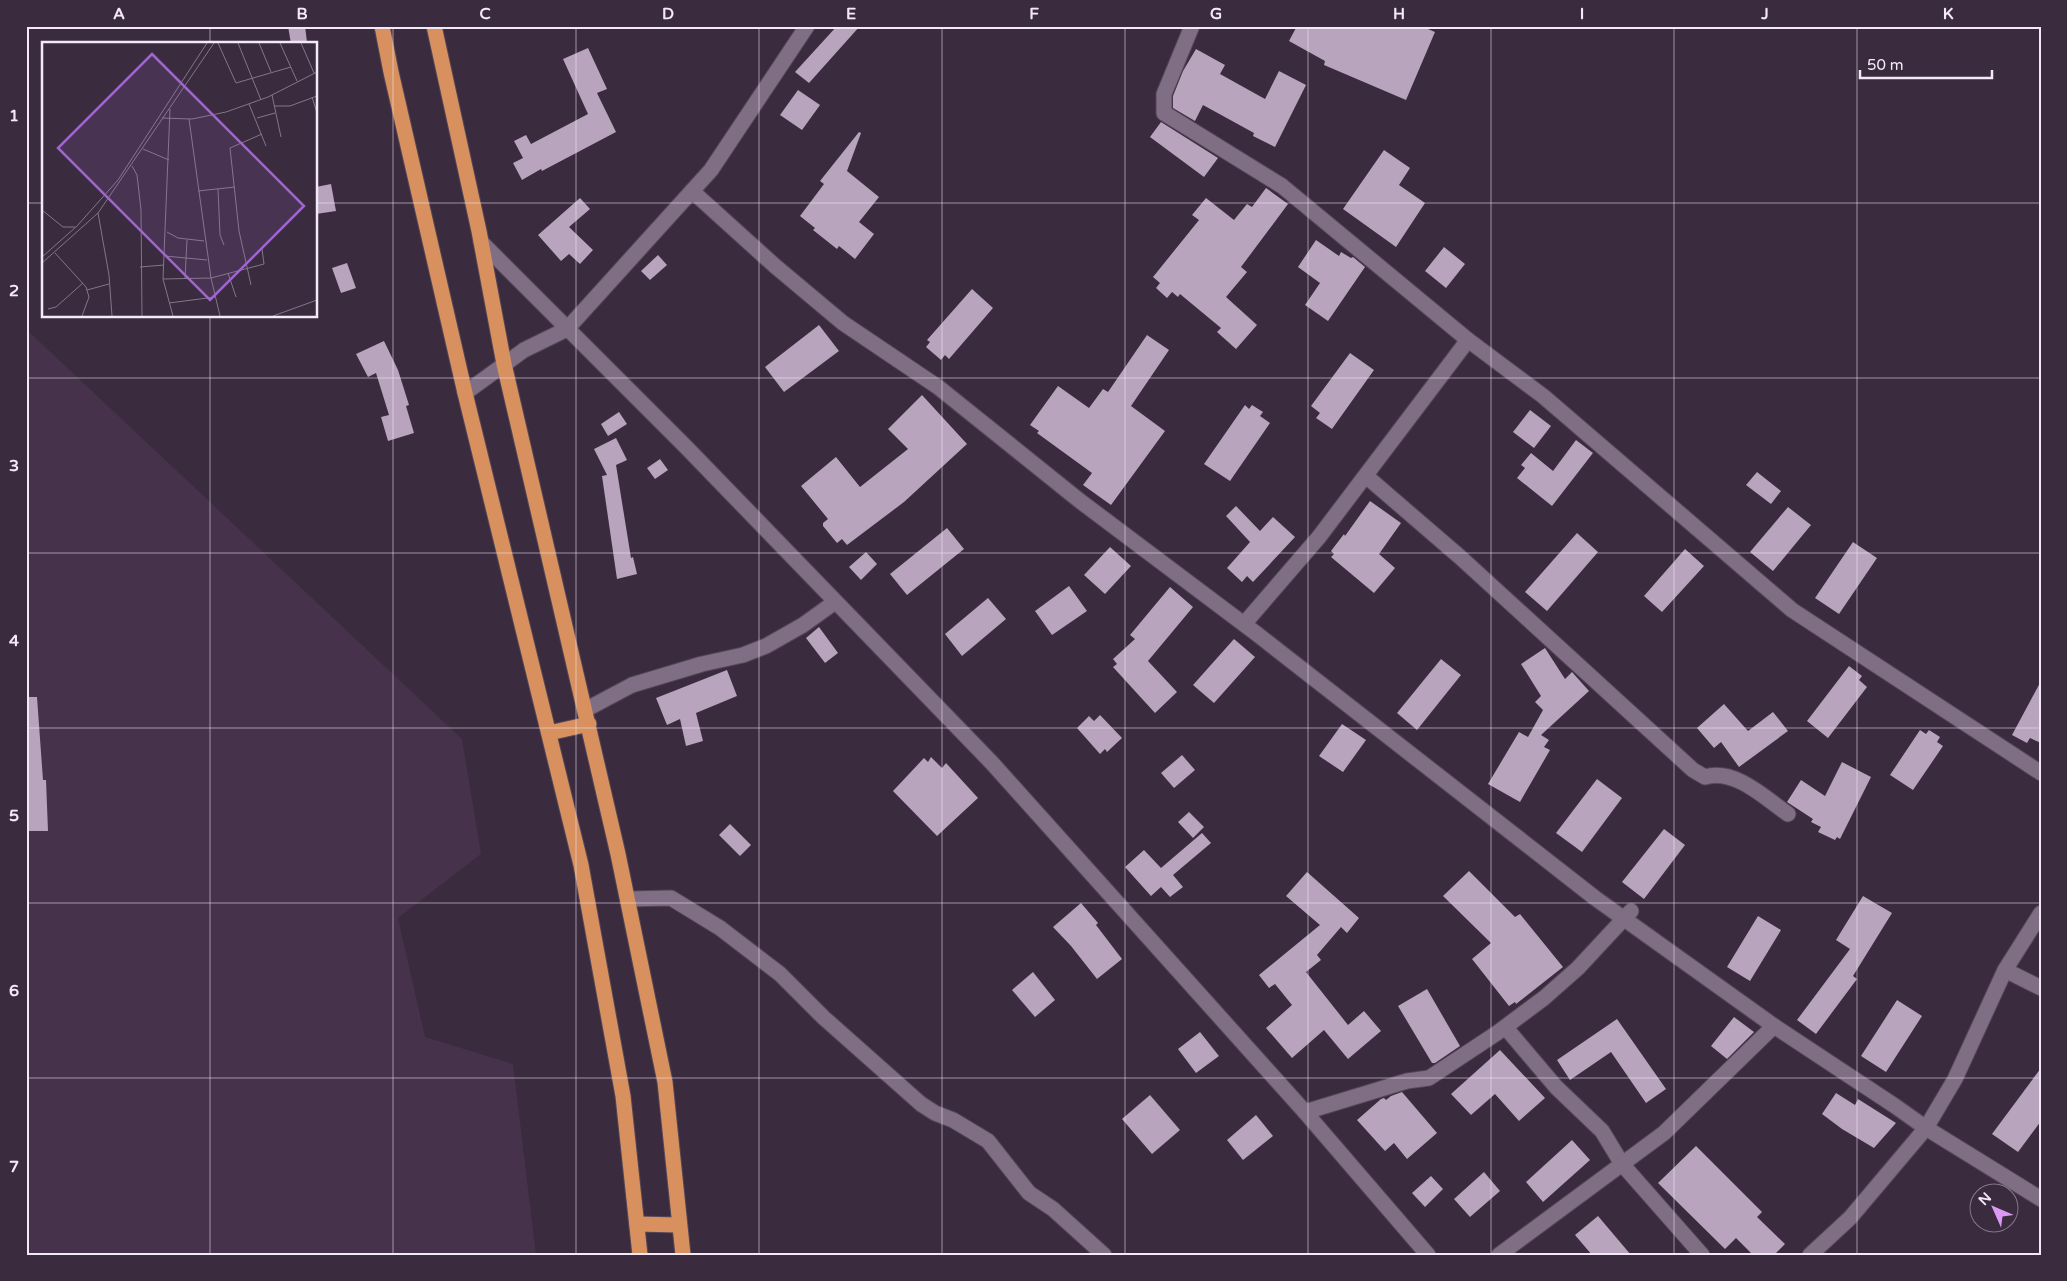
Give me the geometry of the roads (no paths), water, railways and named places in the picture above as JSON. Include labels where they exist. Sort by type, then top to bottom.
[{"type":"highway","points":[[382,26],[465,393],[581,865],[623,1096],[640,1255]]},
{"type":"highway","points":[[434,26],[481,242],[504,364],[628,898],[665,1082],[679,1225],[684,1255]]},
{"type":"highway","points":[[549,733],[587,717]]},
{"type":"highway","points":[[637,1224],[679,1225]]},
{"type":"street","points":[[465,393],[524,350],[567,329],[711,170],[807,26]]},
{"type":"street","points":[[1192,26],[1164,94],[1164,113],[1282,186],[1468,340],[1543,396],[1792,610],[2041,773]]},
{"type":"street","points":[[692,192],[774,266],[843,323],[938,387],[1080,502],[1244,624],[1595,898],[1774,1026],[1926,1128],[2041,1199]]},
{"type":"street","points":[[481,242],[686,447],[1043,819],[1305,1112],[1428,1255]]},
{"type":"street","points":[[1244,624],[1319,537],[1468,340]]},
{"type":"street","points":[[1366,476],[1460,557],[1693,770],[1705,777],[1714,774],[1736,779],[1788,814]]},
{"type":"street","points":[[587,717],[632,685],[702,664],[743,655],[766,646],[835,602]]},
{"type":"street","points":[[628,898],[671,898],[720,928],[780,974],[824,1018],[921,1104],[988,1141],[1029,1193],[1053,1208],[1104,1255]]},
{"type":"street","points":[[1305,1112],[1407,1081],[1429,1078],[1506,1028],[1544,998],[1578,968],[1631,911]]},
{"type":"street","points":[[1810,1255],[1850,1218],[1926,1128],[1955,1079],[2005,970],[2041,913]]},
{"type":"street","points":[[2005,970],[2041,988]]},
{"type":"street","points":[[1500,1255],[1664,1134],[1774,1026]]},
{"type":"street","points":[[1506,1028],[1556,1087],[1602,1131],[1622,1164],[1702,1255]]}]
